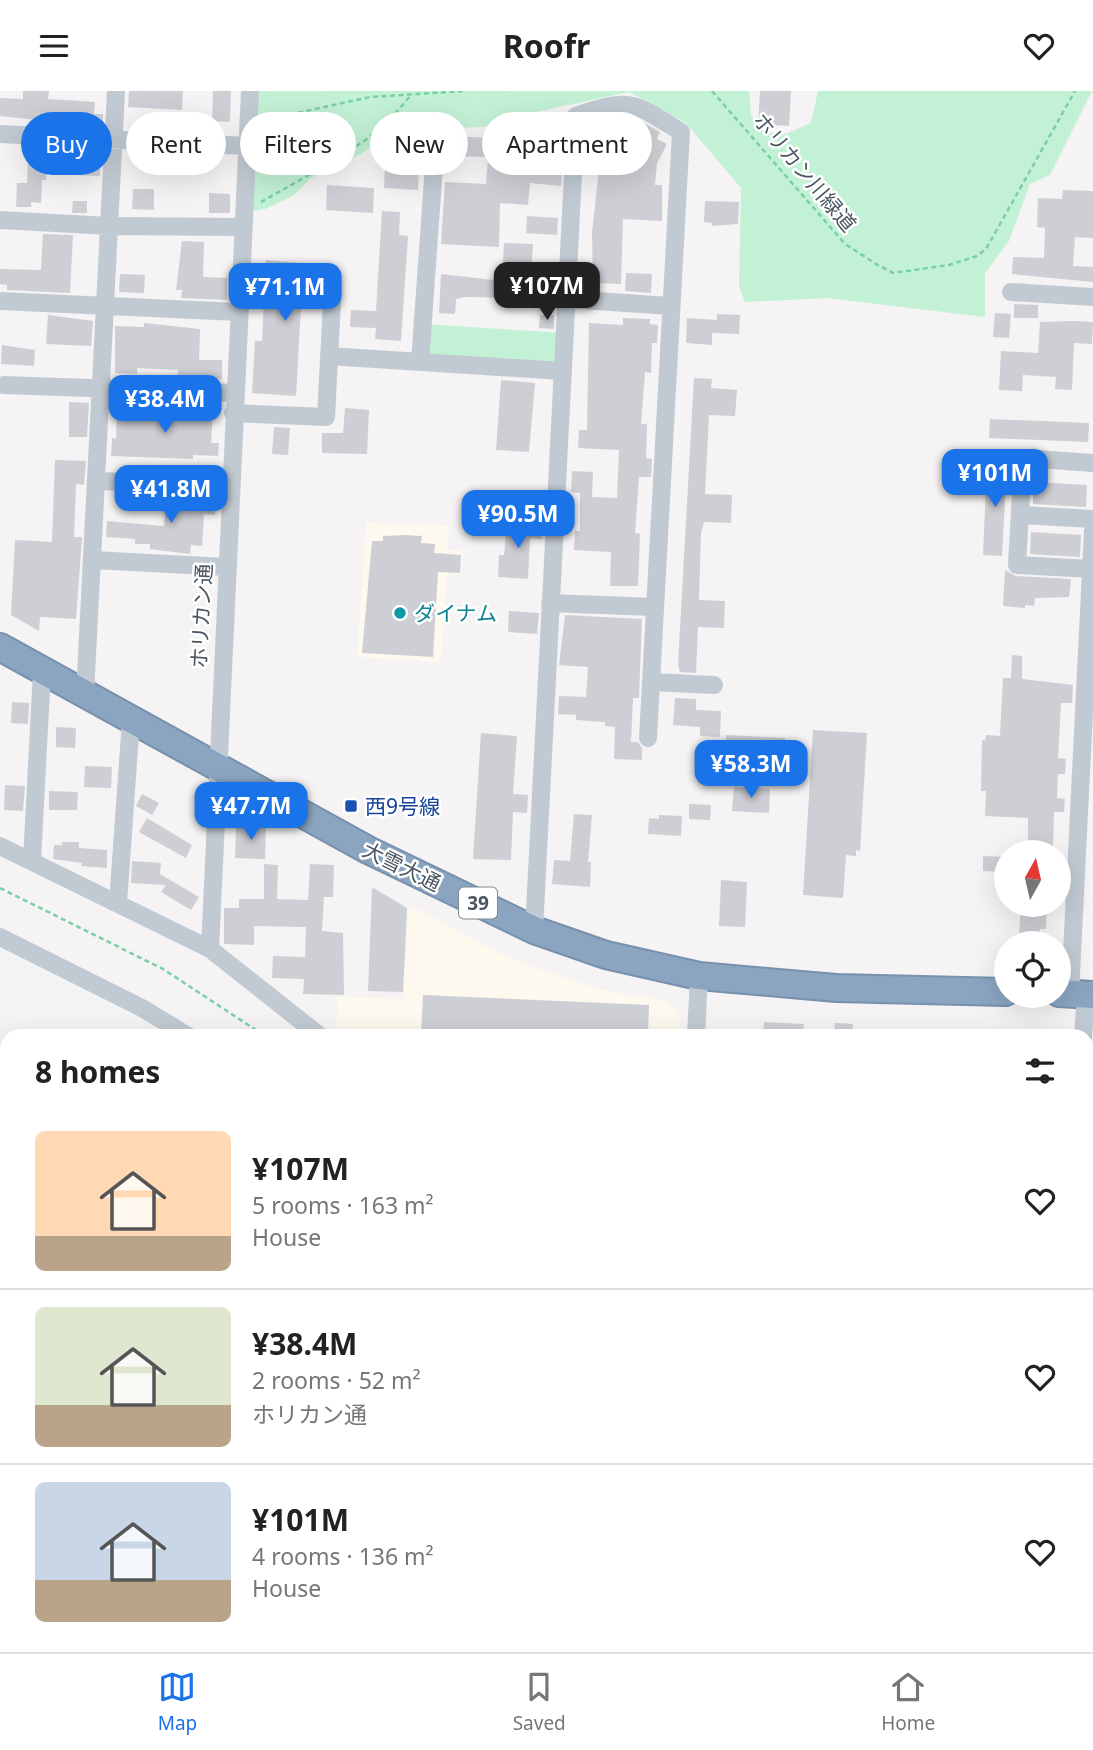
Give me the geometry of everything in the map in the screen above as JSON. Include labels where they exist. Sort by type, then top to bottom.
[{"type":"highway","name":"大雪大通","points":[[0,647],[368,850],[534,930],[606,955],[699,976],[835,988],[994,992]]},
{"type":"street","points":[[85,694],[116,91]]},
{"type":"street","name":"ホリカン通","points":[[249,112],[250,91]]},
{"type":"street","points":[[534,930],[576,116],[613,103],[637,104],[681,132],[648,738]]},
{"type":"street","points":[[0,134],[240,146]]},
{"type":"street","name":"ホリカン通","points":[[217,765],[244,175]]},
{"type":"street","points":[[420,362],[433,175]]},
{"type":"street","points":[[0,220],[109,226],[241,227]]},
{"type":"street","points":[[1011,292],[1093,297]]},
{"type":"street","points":[[567,299],[670,306]]},
{"type":"street","points":[[0,301],[238,312]]},
{"type":"street","points":[[233,413],[326,417],[332,302]]},
{"type":"street","points":[[329,356],[562,371]]},
{"type":"street","points":[[4,385],[234,393]]},
{"type":"street","points":[[1091,569],[1017,565],[1023,459],[1093,463]]},
{"type":"street","points":[[98,481],[230,485]]},
{"type":"street","points":[[1020,515],[1093,519]]},
{"type":"street","points":[[1082,1029],[1077,994],[1093,531]]},
{"type":"street","points":[[93,560],[226,568]]},
{"type":"street","points":[[550,603],[654,607]]},
{"type":"street","points":[[32,860],[42,671]]},
{"type":"street","points":[[651,682],[714,685]]},
{"type":"street","points":[[118,903],[131,720]]},
{"type":"street","points":[[210,949],[217,765]]},
{"type":"street","points":[[0,846],[210,949],[311,1029]]},
{"type":"street","points":[[0,937],[142,1008],[176,1029]]},
{"type":"street","points":[[696,1029],[699,976]]},
{"type":"path","points":[[309,112],[370,97],[465,91]]},
{"type":"path","name":"ホリカン川緑道","points":[[712,91],[845,244],[893,273],[949,265],[977,256],[986,249],[1075,91]]},
{"type":"path","points":[[242,206],[257,205],[339,158],[383,128],[411,95]]},
{"type":"path","points":[[0,888],[163,969],[254,1029]]},
{"type":"shaded area","name":"ダイナム","points":[[366,522],[449,526],[447,550],[463,551],[461,575],[447,574],[441,662],[357,657]]},
{"type":"shaded area","points":[[409,904],[497,952],[598,989],[669,1002],[680,1016],[679,1029],[336,1029],[338,997],[403,999]]},
{"type":"green space","points":[[250,91],[749,91],[751,115],[764,132],[786,134],[811,123],[818,91],[1092,91],[1050,175],[1030,184],[1009,241],[985,273],[985,317],[827,298],[745,302],[739,286],[741,188],[686,123],[629,92],[536,112],[482,112],[482,127],[468,128],[468,112],[370,112],[370,147],[356,156],[356,112],[249,112]]},
{"type":"green space","points":[[244,175],[317,175],[293,196],[265,209],[242,213]]},
{"type":"green space","points":[[423,324],[565,333],[562,371],[420,362]]},
{"type":"building","points":[[23,91],[49,91],[48,99],[95,102],[94,112],[21,112],[21,118],[0,116],[0,98],[23,99]]},
{"type":"building","points":[[129,91],[183,91],[182,110],[128,107]]},
{"type":"building","points":[[213,91],[231,91],[230,122],[226,122],[226,112],[212,112]]},
{"type":"building","points":[[760,91],[791,91],[789,126],[758,124]]},
{"type":"building","points":[[652,127],[660,132],[657,139],[667,144],[657,163],[655,185],[662,185],[662,221],[623,219],[621,284],[593,283],[592,232],[598,175],[652,175]]},
{"type":"building","points":[[468,137],[482,138],[482,157],[468,156]]},
{"type":"building","points":[[27,175],[46,175],[46,180],[42,180],[41,203],[31,202],[31,207],[16,207],[17,183],[27,183]]},
{"type":"building","points":[[385,175],[419,175],[418,190],[384,188]]},
{"type":"building","points":[[487,175],[562,175],[561,186],[530,183],[528,205],[500,203],[499,247],[441,244],[445,182],[486,184]]},
{"type":"building","points":[[327,185],[374,188],[373,213],[326,210]]},
{"type":"building","points":[[133,189],[154,189],[154,210],[132,209]]},
{"type":"building","points":[[1063,190],[1093,191],[1093,238],[1075,237],[1073,266],[1093,267],[1093,282],[1012,274],[1013,257],[1044,258],[1045,228],[1037,227],[1038,198],[1062,199]]},
{"type":"building","points":[[209,193],[230,194],[230,213],[209,213]]},
{"type":"building","points":[[73,201],[87,201],[87,213],[72,213]]},
{"type":"building","points":[[705,201],[739,202],[738,224],[712,226],[712,223],[704,222]]},
{"type":"building","points":[[382,211],[400,212],[399,235],[408,236],[401,341],[375,339],[376,328],[350,327],[351,310],[376,311]]},
{"type":"building","points":[[527,216],[558,218],[557,235],[526,233]]},
{"type":"building","points":[[43,234],[73,235],[70,293],[7,290],[7,285],[0,284],[0,269],[41,270]]},
{"type":"building","points":[[182,241],[204,242],[203,277],[227,278],[227,300],[181,298],[182,290],[176,290]]},
{"type":"building","points":[[504,243],[533,244],[531,272],[536,272],[535,298],[464,297],[456,299],[455,314],[439,313],[441,274],[502,281]]},
{"type":"building","points":[[266,260],[338,266],[337,289],[302,288],[296,396],[252,393],[255,341],[262,341]]},
{"type":"building","points":[[626,273],[652,274],[651,293],[625,291]]},
{"type":"building","points":[[120,274],[145,275],[144,293],[119,292]]},
{"type":"building","points":[[1014,304],[1038,305],[1038,318],[1014,318]]},
{"type":"building","points":[[995,313],[1011,314],[1009,338],[993,337]]},
{"type":"building","points":[[717,314],[740,315],[739,334],[712,333],[712,345],[686,343],[687,318],[717,320]]},
{"type":"building","points":[[48,315],[93,321],[91,346],[46,344]]},
{"type":"building","points":[[540,315],[554,315],[554,329],[539,328]]},
{"type":"building","points":[[623,318],[650,319],[650,324],[658,325],[657,343],[652,343],[651,373],[645,372],[641,424],[647,424],[646,458],[652,459],[651,477],[639,477],[635,533],[640,534],[638,586],[610,586],[611,552],[574,550],[575,531],[580,531],[580,493],[571,492],[572,471],[593,472],[592,497],[617,498],[619,450],[578,448],[579,430],[587,430],[589,323],[623,325]]},
{"type":"building","points":[[1040,322],[1093,322],[1092,344],[1074,343],[1072,390],[1055,389],[1056,377],[1023,375],[1022,391],[999,390],[1001,351],[1038,353]]},
{"type":"building","points":[[144,323],[200,329],[199,360],[222,360],[222,379],[177,380],[178,370],[137,368],[137,374],[115,373],[115,326],[144,327]]},
{"type":"building","points":[[2,345],[35,350],[34,366],[1,364]]},
{"type":"building","points":[[694,378],[712,379],[711,388],[737,390],[735,416],[709,415],[705,494],[732,495],[731,523],[704,522],[701,533],[699,600],[725,601],[724,628],[698,627],[696,673],[680,672],[678,665]]},
{"type":"building","points":[[501,380],[535,383],[529,452],[496,450]]},
{"type":"building","points":[[69,402],[89,403],[87,437],[69,437]]},
{"type":"building","points":[[345,408],[369,410],[367,454],[322,453],[322,433],[343,433]]},
{"type":"building","points":[[172,409],[213,410],[211,443],[219,443],[218,456],[193,455],[193,459],[111,456],[112,438],[116,439],[117,411],[172,413]]},
{"type":"building","points":[[990,419],[1089,423],[1088,442],[989,438]]},
{"type":"building","points":[[274,427],[290,428],[288,455],[272,454]]},
{"type":"building","points":[[55,460],[86,461],[84,485],[76,484],[74,537],[82,537],[76,619],[40,617],[39,631],[11,615],[15,540],[52,542]]},
{"type":"building","points":[[987,462],[1007,463],[1002,556],[983,555]]},
{"type":"building","points":[[1033,482],[1087,485],[1086,507],[1033,504]]},
{"type":"building","points":[[173,496],[216,496],[215,515],[204,514],[202,546],[191,545],[190,554],[150,549],[150,544],[135,544],[135,539],[106,537],[107,521],[164,526],[166,500],[173,501]]},
{"type":"building","points":[[507,522],[543,524],[542,539],[530,538],[528,579],[498,577],[499,555],[504,555]]},
{"type":"building","points":[[1031,532],[1081,535],[1080,557],[1030,554]]},
{"type":"building","name":"ダイナム","points":[[383,536],[422,536],[421,543],[435,544],[434,553],[461,555],[460,573],[438,572],[433,657],[362,653],[372,541],[383,541]]},
{"type":"building","points":[[1005,570],[1016,576],[1071,579],[1069,597],[1035,598],[1034,606],[1025,605],[1025,608],[1003,606]]},
{"type":"building","points":[[509,611],[539,613],[537,634],[508,632]]},
{"type":"building","points":[[565,615],[642,619],[639,698],[633,698],[631,742],[638,742],[642,748],[642,760],[614,759],[615,727],[605,726],[605,722],[576,720],[576,715],[558,714],[559,696],[586,697],[588,667],[559,665]]},
{"type":"building","points":[[1012,655],[1022,656],[1022,679],[1073,685],[1072,703],[1061,703],[1058,758],[1066,759],[1065,774],[1058,774],[1057,798],[1065,799],[1064,812],[1054,812],[1053,840],[1028,840],[1028,818],[985,816],[986,791],[981,791],[982,740],[985,741],[986,735],[1000,736],[1003,678],[1011,678]]},
{"type":"building","points":[[675,698],[696,699],[696,710],[721,711],[720,737],[700,736],[700,727],[673,725]]},
{"type":"building","points":[[12,702],[29,703],[28,724],[11,723]]},
{"type":"building","points":[[56,727],[76,728],[75,748],[56,747]]},
{"type":"building","points":[[813,730],[867,733],[860,851],[856,850],[856,856],[846,855],[843,898],[803,895]]},
{"type":"building","points":[[481,733],[517,736],[513,794],[528,795],[527,813],[513,812],[511,860],[473,859]]},
{"type":"building","points":[[726,735],[785,738],[784,764],[725,761]]},
{"type":"building","points":[[85,766],[112,767],[111,788],[84,787]]},
{"type":"building","points":[[5,785],[25,786],[23,811],[4,810]]},
{"type":"building","points":[[734,787],[770,789],[769,813],[732,811]]},
{"type":"building","points":[[49,791],[78,792],[77,810],[49,810]]},
{"type":"building","points":[[142,794],[159,803],[152,815],[136,806]]},
{"type":"building","points":[[689,804],[711,805],[710,820],[689,819]]},
{"type":"building","points":[[574,814],[592,815],[588,862],[591,862],[590,887],[552,884],[554,860],[570,861]]},
{"type":"building","points":[[659,815],[682,816],[681,836],[648,834],[649,818],[659,819]]},
{"type":"building","points":[[147,818],[192,845],[186,858],[139,832]]},
{"type":"building","points":[[236,826],[266,827],[265,859],[235,858]]},
{"type":"building","points":[[62,842],[79,842],[79,848],[107,850],[107,868],[81,866],[82,863],[53,859],[54,845],[62,845]]},
{"type":"building","points":[[983,856],[994,856],[994,871],[983,871]]},
{"type":"building","points":[[132,861],[161,863],[160,874],[199,897],[191,910],[161,892],[166,885],[131,883]]},
{"type":"building","points":[[264,864],[278,865],[277,899],[308,900],[310,864],[334,865],[333,897],[324,897],[322,931],[343,933],[344,995],[303,994],[304,979],[272,978],[273,956],[305,957],[306,927],[254,926],[254,945],[224,944],[224,908],[239,908],[239,899],[264,899]]},
{"type":"building","points":[[721,880],[747,882],[745,927],[719,926]]},
{"type":"building","points":[[372,887],[407,908],[403,992],[368,991]]},
{"type":"building","points":[[1020,917],[1046,917],[1046,929],[1019,931]]},
{"type":"building","points":[[423,995],[649,1005],[648,1029],[421,1029]]},
{"type":"building","points":[[764,1022],[804,1024],[804,1029],[764,1029]]},
{"type":"building","points":[[835,1023],[853,1024],[853,1029],[835,1029]]},
{"type":"place","name":"ダイナム","points":[[400,613]]},
{"type":"place","name":"西9号線","points":[[351,806]]}]
